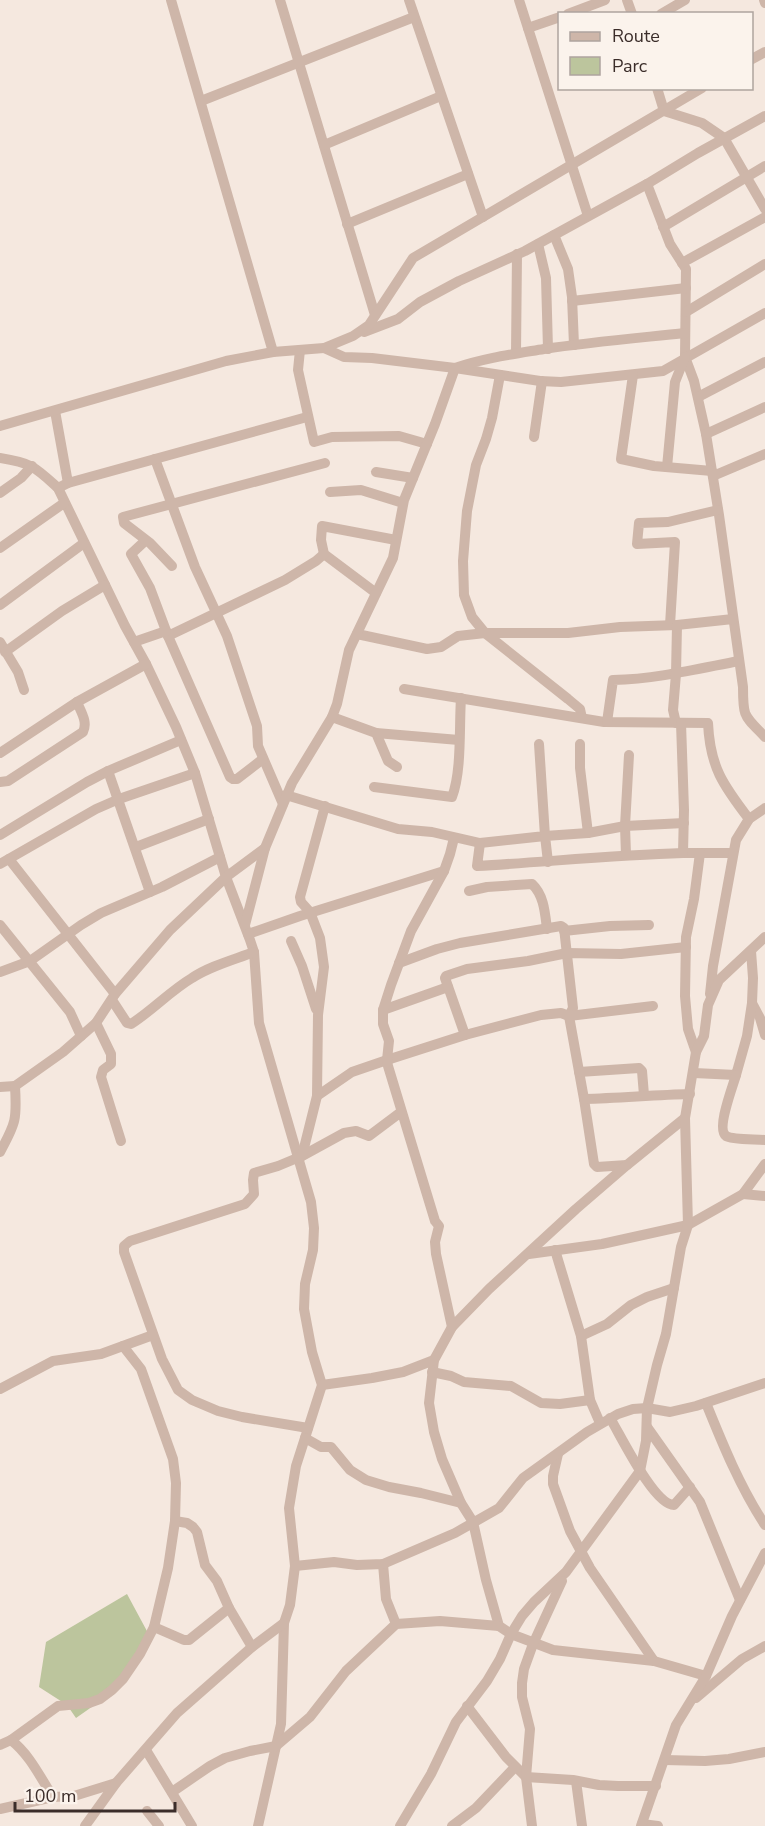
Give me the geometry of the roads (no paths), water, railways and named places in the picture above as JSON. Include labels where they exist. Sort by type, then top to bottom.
[{"type":"street","points":[[171,0],[273,352]]},
{"type":"street","points":[[280,0],[375,315]]},
{"type":"street","points":[[409,0],[483,217]]},
{"type":"street","points":[[519,0],[588,216]]},
{"type":"street","points":[[573,12],[605,0]]},
{"type":"street","points":[[664,12],[685,0]]},
{"type":"street","points":[[201,101],[414,17]]},
{"type":"street","points":[[528,28],[558,18]]},
{"type":"street","points":[[658,90],[664,111]]},
{"type":"street","points":[[353,336],[369,325],[413,258],[699,90]]},
{"type":"street","points":[[324,145],[441,96]]},
{"type":"street","points":[[664,111],[702,123],[724,138],[765,209]]},
{"type":"street","points":[[0,426],[226,362],[273,352],[324,348],[398,319],[420,302],[538,244],[765,116]]},
{"type":"street","points":[[663,227],[765,166]]},
{"type":"street","points":[[347,224],[468,174]]},
{"type":"street","points":[[647,184],[670,244],[686,269],[685,357],[675,381],[668,467]]},
{"type":"street","points":[[682,263],[765,217]]},
{"type":"street","points":[[554,235],[568,269],[574,345]]},
{"type":"street","points":[[538,244],[546,278],[548,349]]},
{"type":"street","points":[[516,353],[517,254]]},
{"type":"street","points":[[686,312],[765,264]]},
{"type":"street","points":[[572,301],[686,288]]},
{"type":"street","points":[[324,348],[344,357],[372,358],[561,382],[663,370],[765,313]]},
{"type":"street","points":[[454,368],[478,360],[516,353],[686,333]]},
{"type":"street","points":[[300,350],[298,370],[314,442],[332,437],[399,436],[427,444]]},
{"type":"street","points":[[685,357],[698,397],[706,434],[743,687],[743,710],[745,716],[765,737]]},
{"type":"street","points":[[698,397],[765,362]]},
{"type":"street","points":[[247,930],[265,848],[285,800],[332,717],[349,650],[393,558],[403,503],[454,368]]},
{"type":"street","points":[[500,375],[492,418],[476,465],[467,511],[463,561],[464,595],[472,616],[485,633],[580,709],[582,718]]},
{"type":"street","points":[[633,375],[621,459],[712,474],[765,454]]},
{"type":"street","points":[[534,436],[543,381]]},
{"type":"street","points":[[706,434],[765,407]]},
{"type":"street","points":[[55,411],[68,483]]},
{"type":"street","points":[[58,488],[68,483],[307,417]]},
{"type":"street","points":[[0,459],[32,466],[58,488],[146,664],[195,773],[226,877],[254,952],[259,1023],[301,1158],[311,1202],[314,1228],[313,1250],[305,1284],[304,1310],[312,1352],[322,1385],[297,1466],[289,1508],[295,1566],[294,1585],[284,1623],[280,1724],[258,1826]]},
{"type":"street","points":[[155,459],[195,567],[227,636],[257,726],[257,740],[263,759],[285,800]]},
{"type":"street","points":[[172,566],[150,543],[124,523],[123,517],[325,463]]},
{"type":"street","points":[[0,493],[21,478],[32,466]]},
{"type":"street","points":[[375,472],[413,478]]},
{"type":"street","points":[[330,492],[360,490],[403,503]]},
{"type":"street","points":[[0,548],[64,503]]},
{"type":"street","points":[[683,854],[684,823],[678,723],[673,710],[676,674],[673,625],[675,543],[637,544],[639,523],[668,522],[718,510]]},
{"type":"street","points":[[376,593],[324,554],[321,540],[322,526],[396,540]]},
{"type":"street","points":[[145,541],[131,554],[150,588],[167,633],[230,777],[237,779],[263,759]]},
{"type":"street","points":[[0,605],[84,543]]},
{"type":"street","points":[[134,642],[167,633],[217,613],[285,580],[324,554]]},
{"type":"street","points":[[24,690],[18,672],[3,647],[105,585]]},
{"type":"street","points":[[357,634],[427,649],[441,647],[458,636],[485,633],[568,633],[733,619]]},
{"type":"street","points":[[607,722],[613,680],[676,674],[739,661]]},
{"type":"street","points":[[0,753],[77,702],[146,664]]},
{"type":"street","points":[[404,689],[607,722],[708,723],[710,750],[717,770],[727,791],[749,819]]},
{"type":"street","points":[[374,787],[452,797],[456,787],[461,698]]},
{"type":"street","points":[[0,783],[8,781],[84,732],[85,722],[77,702]]},
{"type":"street","points":[[332,717],[376,733],[459,740]]},
{"type":"street","points":[[376,733],[388,761],[397,767]]},
{"type":"street","points":[[0,835],[67,793],[108,771],[181,740]]},
{"type":"street","points":[[539,744],[544,836],[548,862]]},
{"type":"street","points":[[580,744],[580,768],[588,833]]},
{"type":"street","points":[[626,855],[625,826],[629,755]]},
{"type":"street","points":[[108,771],[150,891]]},
{"type":"street","points":[[195,773],[96,809],[4,862],[67,934],[114,997],[127,1023],[131,1024],[193,977],[254,952]]},
{"type":"street","points":[[285,800],[325,806],[398,829],[432,832],[480,843],[588,833],[625,826],[684,823]]},
{"type":"street","points":[[301,1158],[317,1096],[318,1015],[324,967],[320,938],[310,912],[301,902],[300,897],[325,806]]},
{"type":"street","points":[[400,1826],[431,1774],[456,1722],[500,1659],[522,1616],[566,1572],[640,1471],[645,1449],[647,1408],[666,1334],[681,1247],[688,1225],[686,1118],[696,1052],[704,1036],[713,966],[733,853],[741,830],[749,819],[765,808]]},
{"type":"street","points":[[136,847],[209,819]]},
{"type":"street","points":[[453,1327],[435,1254],[439,1226],[435,1221],[387,1060],[389,1041],[383,1024],[383,1010],[411,931],[444,871],[454,838]]},
{"type":"street","points":[[480,843],[477,866],[626,855],[733,853]]},
{"type":"street","points":[[0,1087],[15,1086],[63,1052],[96,1023],[144,958],[170,930],[226,877],[265,848]]},
{"type":"street","points":[[696,1052],[687,1029],[685,996],[687,932],[700,854]]},
{"type":"street","points":[[0,972],[30,961],[67,934],[101,914],[220,857]]},
{"type":"street","points":[[247,930],[444,871]]},
{"type":"street","points":[[469,891],[487,887],[532,884],[542,900],[547,929]]},
{"type":"street","points":[[0,925],[70,1012],[81,1036]]},
{"type":"street","points":[[564,931],[649,925]]},
{"type":"street","points":[[399,963],[460,943],[564,928],[573,1008],[569,1016],[594,1164],[597,1167],[627,1164]]},
{"type":"street","points":[[708,1005],[719,980],[765,937]]},
{"type":"street","points":[[291,941],[303,966],[318,1015]]},
{"type":"street","points":[[465,1035],[446,976],[467,969],[567,953],[621,954],[686,947]]},
{"type":"street","points":[[751,951],[752,1003],[747,1036],[722,1124],[726,1136],[765,1140]]},
{"type":"street","points":[[383,1010],[448,987]]},
{"type":"street","points":[[752,1003],[765,1035]]},
{"type":"street","points":[[317,1096],[352,1072],[465,1035],[541,1015],[561,1013],[569,1016],[653,1006]]},
{"type":"street","points":[[96,1023],[111,1054],[111,1064],[103,1070],[101,1077],[121,1141]]},
{"type":"street","points":[[579,1072],[639,1068],[642,1071],[644,1095]]},
{"type":"street","points":[[694,1073],[736,1076]]},
{"type":"street","points":[[0,1152],[15,1123],[15,1086]]},
{"type":"street","points":[[584,1099],[690,1094]]},
{"type":"street","points":[[401,1112],[369,1136],[356,1131],[344,1133],[301,1158],[254,1173],[254,1194],[245,1204],[126,1243],[124,1252],[162,1359],[178,1390],[192,1400],[218,1411],[307,1433],[321,1447],[331,1447],[350,1470],[366,1480],[461,1503]]},
{"type":"street","points":[[500,1626],[486,1580],[473,1522],[461,1503],[442,1459],[430,1418],[429,1403],[434,1360],[453,1327],[489,1288],[627,1164],[686,1118]]},
{"type":"street","points":[[528,1254],[602,1244],[688,1225],[742,1194],[765,1164]]},
{"type":"street","points":[[742,1194],[765,1196]]},
{"type":"street","points":[[555,1250],[581,1336],[590,1400],[662,1501],[670,1506],[674,1505],[690,1487]]},
{"type":"street","points":[[581,1336],[607,1324],[631,1305],[674,1288]]},
{"type":"street","points":[[0,1389],[53,1361],[101,1354],[153,1335]]},
{"type":"street","points":[[0,1745],[11,1740],[62,1704],[82,1705],[100,1699],[112,1690],[129,1671],[154,1627],[168,1568],[175,1521],[176,1483],[173,1459],[141,1369],[123,1346]]},
{"type":"street","points":[[322,1385],[403,1372],[434,1360]]},
{"type":"street","points":[[432,1372],[451,1376],[464,1383],[512,1386],[541,1403],[560,1404],[590,1400]]},
{"type":"street","points":[[295,1566],[334,1562],[357,1565],[382,1564],[455,1533],[500,1508],[523,1478],[605,1421],[633,1409],[647,1408],[670,1412],[706,1403],[765,1383]]},
{"type":"street","points":[[706,1403],[739,1479],[765,1525]]},
{"type":"street","points":[[646,1426],[703,1509],[740,1600]]},
{"type":"street","points":[[558,1454],[553,1484],[570,1531],[590,1568],[654,1661]]},
{"type":"street","points":[[175,1521],[187,1523],[197,1532],[205,1565],[217,1581],[229,1608],[252,1647]]},
{"type":"street","points":[[658,1826],[642,1825],[676,1725],[706,1676],[740,1600],[765,1553]]},
{"type":"street","points":[[382,1564],[386,1599],[396,1624]]},
{"type":"street","points":[[532,1826],[526,1777],[530,1729],[522,1697],[522,1683],[524,1669],[533,1644],[566,1572]]},
{"type":"street","points":[[154,1627],[189,1640],[229,1608]]},
{"type":"street","points":[[172,1792],[225,1758],[276,1746],[310,1717],[346,1671],[396,1624],[440,1621],[500,1626],[533,1644],[553,1650],[654,1661],[706,1676]]},
{"type":"street","points":[[85,1826],[116,1783],[177,1713],[252,1647],[284,1623]]},
{"type":"street","points":[[686,1707],[742,1659],[765,1646]]},
{"type":"street","points":[[468,1706],[515,1767],[526,1777],[618,1786],[656,1786]]},
{"type":"street","points":[[11,1740],[28,1756],[53,1797]]},
{"type":"street","points":[[146,1750],[192,1826]]},
{"type":"street","points":[[665,1760],[705,1761],[765,1752]]},
{"type":"street","points":[[452,1826],[476,1808],[515,1767]]},
{"type":"street","points":[[576,1781],[582,1826]]},
{"type":"street","points":[[0,1809],[53,1797],[74,1796],[116,1783]]},
{"type":"street","points":[[147,1811],[159,1826]]}]
